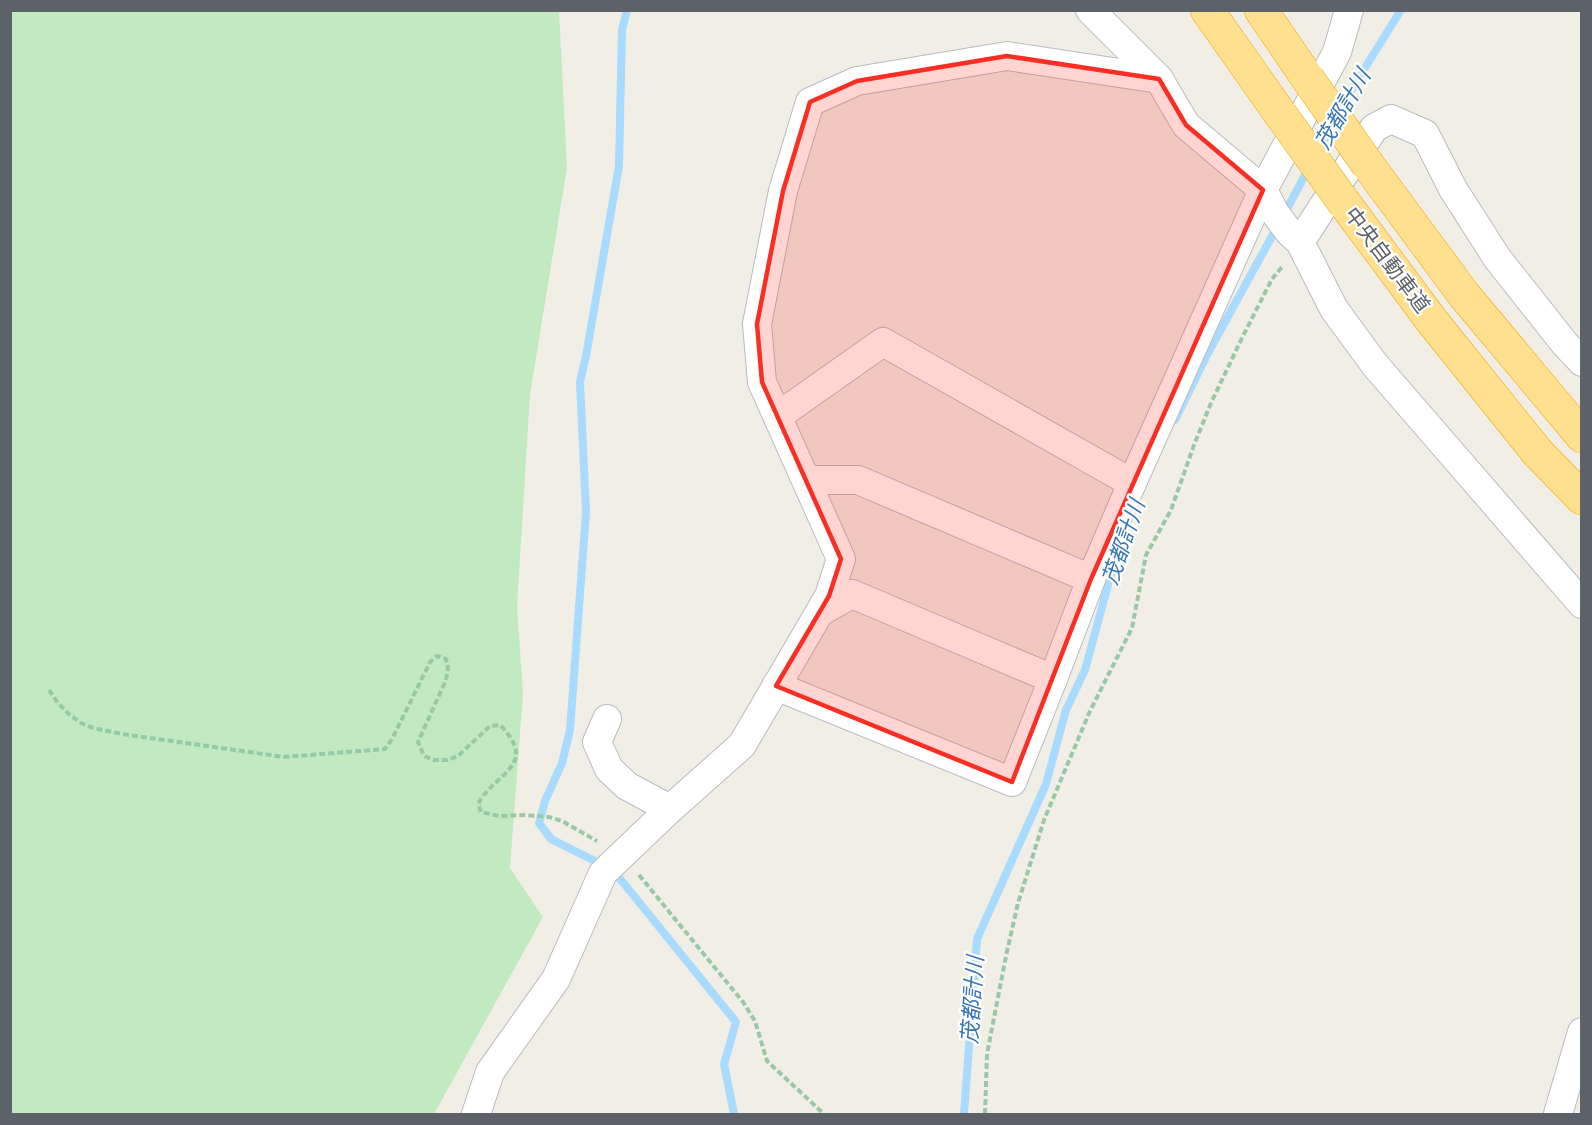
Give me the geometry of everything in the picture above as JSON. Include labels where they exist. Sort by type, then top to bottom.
[{"type":"highway","name":"中央自動車道","points":[[1207,10],[1345,204],[1432,321],[1539,453],[1581,498]]},
{"type":"highway","name":"中央自動車道","points":[[1261,10],[1368,165],[1464,295],[1581,436]]},
{"type":"street","points":[[1090,10],[1159,79],[1186,125],[1282,219],[1334,309],[1375,365],[1581,604]]},
{"type":"street","points":[[776,686],[1012,782],[1091,579],[1132,483],[1282,219],[1349,10]]},
{"type":"street","points":[[476,1114],[490,1072],[556,979],[613,863],[742,746],[829,596],[841,559],[762,382],[757,324],[783,191],[810,102],[857,81],[1007,56],[1159,79]]},
{"type":"street","points":[[1282,219],[1374,128],[1391,119],[1425,134],[1453,189],[1497,258],[1581,362]]},
{"type":"street","points":[[778,416],[883,342],[1132,483]]},
{"type":"street","points":[[807,480],[858,480],[1091,579]]},
{"type":"street","points":[[820,612],[852,594],[1053,679]]},
{"type":"street","points":[[607,719],[597,742],[609,769],[627,786],[670,809]]},
{"type":"street","points":[[1558,1114],[1581,1032]]},
{"type":"path","points":[[985,1114],[987,1054],[1006,956],[1018,903],[1044,820],[1090,711],[1132,628],[1146,555],[1171,510],[1211,403],[1272,279],[1282,219]]},
{"type":"path","points":[[49,690],[58,704],[70,715],[93,728],[284,757],[385,749],[430,662],[437,656],[446,659],[448,668],[446,680],[418,742],[424,756],[435,760],[447,760],[458,756],[490,726],[500,725],[509,734],[515,747],[516,759],[511,769],[483,793],[478,804],[481,812],[500,816],[549,817],[562,821],[613,863],[743,1002],[755,1021],[767,1061],[824,1114]]},
{"type":"highlighted area","points":[[1007,56],[1159,79],[1186,125],[1263,190],[1091,579],[1012,782],[776,686],[829,596],[841,559],[762,382],[757,324],[783,191],[810,102],[857,81]]},
{"type":"green space","points":[[10,11],[559,11],[567,168],[530,394],[517,607],[523,693],[510,868],[543,917],[434,1114],[11,1114]]},
{"type":"waterway","points":[[627,10],[622,30],[619,166],[580,382],[586,512],[570,730],[562,763],[545,801],[539,823],[551,839],[613,870],[736,1022],[724,1064],[734,1114]]},
{"type":"waterway","name":"茂都計川","points":[[1339,113],[1401,10]]},
{"type":"waterway","name":"茂都計川","points":[[1318,152],[1332,127]]},
{"type":"waterway","name":"茂都計川","points":[[1283,216],[1310,166]]},
{"type":"waterway","name":"茂都計川","points":[[1175,420],[1208,353],[1277,227]]},
{"type":"waterway","name":"茂都計川","points":[[964,1114],[977,939],[1046,784],[1066,710],[1085,670],[1122,541]]}]
